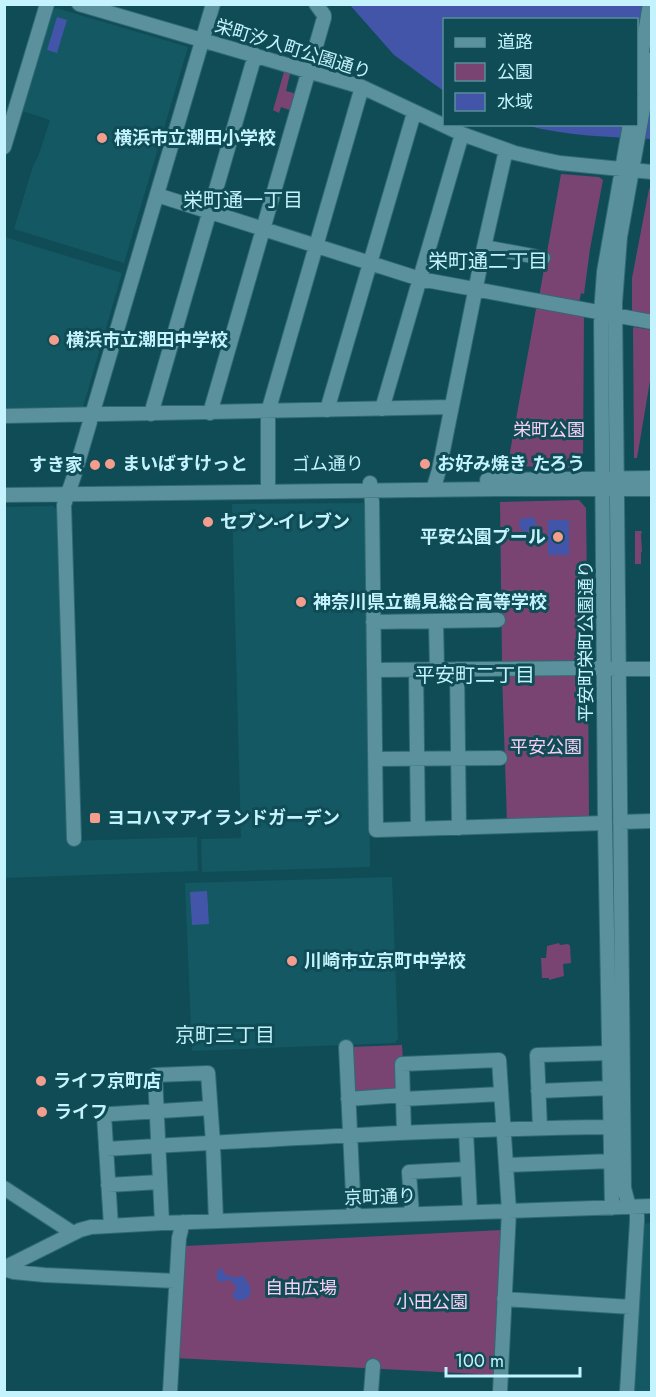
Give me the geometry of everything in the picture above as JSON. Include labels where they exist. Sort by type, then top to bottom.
[{"type":"street","points":[[4,147],[46,4]]},
{"type":"street","name":"栄町汐入町公園通り","points":[[79,4],[362,87],[443,125]]},
{"type":"street","points":[[74,838],[64,505],[213,4]]},
{"type":"street","points":[[210,412],[324,18],[316,4]]},
{"type":"street","points":[[638,74],[650,4]]},
{"type":"street","points":[[151,414],[255,55]]},
{"type":"street","points":[[638,114],[651,59]]},
{"type":"street","points":[[268,487],[268,412],[362,87]]},
{"type":"street","points":[[327,410],[414,112]]},
{"type":"street","name":"栄町汐入町公園通り","points":[[445,126],[506,150],[541,159],[651,172]]},
{"type":"street","points":[[630,126],[630,148]]},
{"type":"street","points":[[630,148],[635,126]]},
{"type":"street","points":[[382,409],[462,134]]},
{"type":"street","name":"平安町栄町公園通り","points":[[612,1208],[610,1053],[618,669],[610,484],[608,314],[615,281],[630,148]]},
{"type":"street","points":[[434,486],[506,150]]},
{"type":"street","points":[[157,195],[420,279],[651,322]]},
{"type":"street","points":[[484,247],[543,258]]},
{"type":"street","points":[[4,416],[451,407]]},
{"type":"street","name":"ゴム通り","points":[[610,484],[651,478]]},
{"type":"street","name":"平安町栄町公園通り","points":[[610,484],[604,668],[613,823],[624,1188],[638,1221],[627,1392]]},
{"type":"street","name":"ゴム通り","points":[[4,486],[69,489],[610,484],[651,489]]},
{"type":"street","points":[[370,486],[376,830],[651,821]]},
{"type":"street","points":[[4,495],[69,489]]},
{"type":"street","points":[[373,622],[498,620]]},
{"type":"street","points":[[436,621],[437,670]]},
{"type":"street","points":[[457,669],[459,828]]},
{"type":"street","points":[[374,670],[651,669]]},
{"type":"street","points":[[416,670],[418,829]]},
{"type":"street","points":[[375,759],[500,758]]},
{"type":"street","points":[[346,1047],[354,1216]]},
{"type":"street","points":[[540,1128],[537,1055],[610,1053]]},
{"type":"street","points":[[404,1133],[402,1064],[499,1060],[508,1211],[500,1392]]},
{"type":"street","points":[[162,1223],[155,1075],[208,1073],[216,1221]]},
{"type":"street","points":[[538,1091],[610,1088]]},
{"type":"street","points":[[348,1099],[501,1094]]},
{"type":"street","points":[[111,1226],[104,1115],[210,1108]]},
{"type":"street","points":[[106,1149],[404,1133],[611,1127]]},
{"type":"street","points":[[466,1131],[470,1212]]},
{"type":"street","points":[[506,1165],[612,1161]]},
{"type":"street","points":[[412,1214],[409,1172],[468,1169]]},
{"type":"street","points":[[108,1185],[160,1182]]},
{"type":"street","points":[[4,1188],[73,1233]]},
{"type":"street","name":"京町通り","points":[[4,1268],[73,1233],[91,1227],[651,1206]]},
{"type":"street","points":[[170,1392],[179,1238],[183,1222]]},
{"type":"street","points":[[4,1268],[14,1272],[45,1275],[176,1281]]},
{"type":"street","points":[[504,1299],[631,1307]]},
{"type":"street","points":[[371,1392],[373,1366]]},
{"type":"shaded area","name":"横浜市立潮田小学校","points":[[56,8],[188,47],[124,263],[14,229],[50,120],[22,111],[51,11]]},
{"type":"shaded area","name":"横浜市立潮田中学校","points":[[5,237],[122,273],[83,407],[5,408]]},
{"type":"shaded area","name":"神奈川県立鶴見総合高等学校","points":[[367,503],[370,867],[202,872],[201,839],[241,838],[232,504]]},
{"type":"shaded area","points":[[53,506],[59,511],[70,841],[197,837],[198,871],[5,878],[4,507]]},
{"type":"shaded area","name":"川崎市立京町中学校","points":[[392,877],[398,1039],[395,1043],[192,1051],[185,883]]},
{"type":"shaded area","points":[[651,1223],[651,1392],[630,1392],[641,1224]]},
{"type":"green space","points":[[284,72],[290,74],[286,91],[297,94],[292,111],[281,107],[279,113],[273,110]]},
{"type":"green space","points":[[561,174],[599,177],[603,180],[584,294],[581,293],[579,303],[539,297]]},
{"type":"green space","points":[[651,187],[651,315],[632,311],[632,278]]},
{"type":"green space","name":"栄町公園","points":[[536,309],[584,317],[583,460],[575,468],[511,466],[508,463]]},
{"type":"green space","name":"栄町公園","points":[[634,327],[652,330],[651,375],[637,458],[634,458]]},
{"type":"green space","points":[[579,500],[586,508],[588,663],[502,662],[500,502]]},
{"type":"green space","points":[[635,531],[642,531],[641,564],[635,564]]},
{"type":"green space","name":"平安公園","points":[[588,672],[589,820],[507,822],[502,674]]},
{"type":"green space","points":[[610,679],[613,679],[614,864],[611,863]]},
{"type":"green space","points":[[559,943],[570,946],[571,963],[563,964],[564,976],[549,980],[549,978],[542,978],[541,958],[546,958],[547,946]]},
{"type":"green space","points":[[402,1045],[400,1093],[353,1096],[351,1047]]},
{"type":"green space","name":"小田公園","points":[[501,1230],[497,1375],[175,1358],[185,1246]]},
{"type":"water","points":[[350,5],[651,5],[651,139],[572,134],[529,126],[638,126],[638,18],[443,18],[443,90],[394,55]]},
{"type":"water","points":[[57,17],[67,20],[57,53],[47,50]]},
{"type":"water","points":[[533,517],[536,522],[536,531],[523,532],[519,527],[520,519]]},
{"type":"water","name":"平安公園プール","points":[[548,520],[569,520],[569,555],[548,555]]},
{"type":"water","points":[[207,891],[209,924],[192,925],[190,892]]},
{"type":"water","points":[[220,1268],[226,1276],[235,1278],[242,1275],[251,1289],[247,1299],[238,1301],[232,1296],[236,1289],[234,1283],[228,1280],[220,1282],[216,1278]]},
{"type":"place","name":"横浜市立潮田小学校","points":[[102,138]]},
{"type":"place","name":"横浜市立潮田中学校","points":[[54,340]]},
{"type":"place","name":"まいばすけっと","points":[[110,464]]},
{"type":"place","name":"お好み焼き たろう","points":[[425,464]]},
{"type":"place","name":"すき家","points":[[95,465]]},
{"type":"place","name":"セブン-イレブン","points":[[208,522]]},
{"type":"place","name":"平安公園プール","points":[[558,537]]},
{"type":"place","name":"神奈川県立鶴見総合高等学校","points":[[301,602]]},
{"type":"place","name":"ヨコハマアイランドガーデン","points":[[95,818]]},
{"type":"place","name":"川崎市立京町中学校","points":[[292,961]]},
{"type":"place","name":"ライフ京町店","points":[[41,1081]]},
{"type":"place","name":"ライフ","points":[[42,1112]]},
{"type":"district","name":"栄町通一丁目","points":[[243,200]]},
{"type":"district","name":"栄町通二丁目","points":[[488,261]]},
{"type":"district","name":"平安町二丁目","points":[[475,675]]},
{"type":"district","name":"京町三丁目","points":[[225,1035]]},
{"type":"park label","name":"自由広場","points":[[301,1288]]}]
